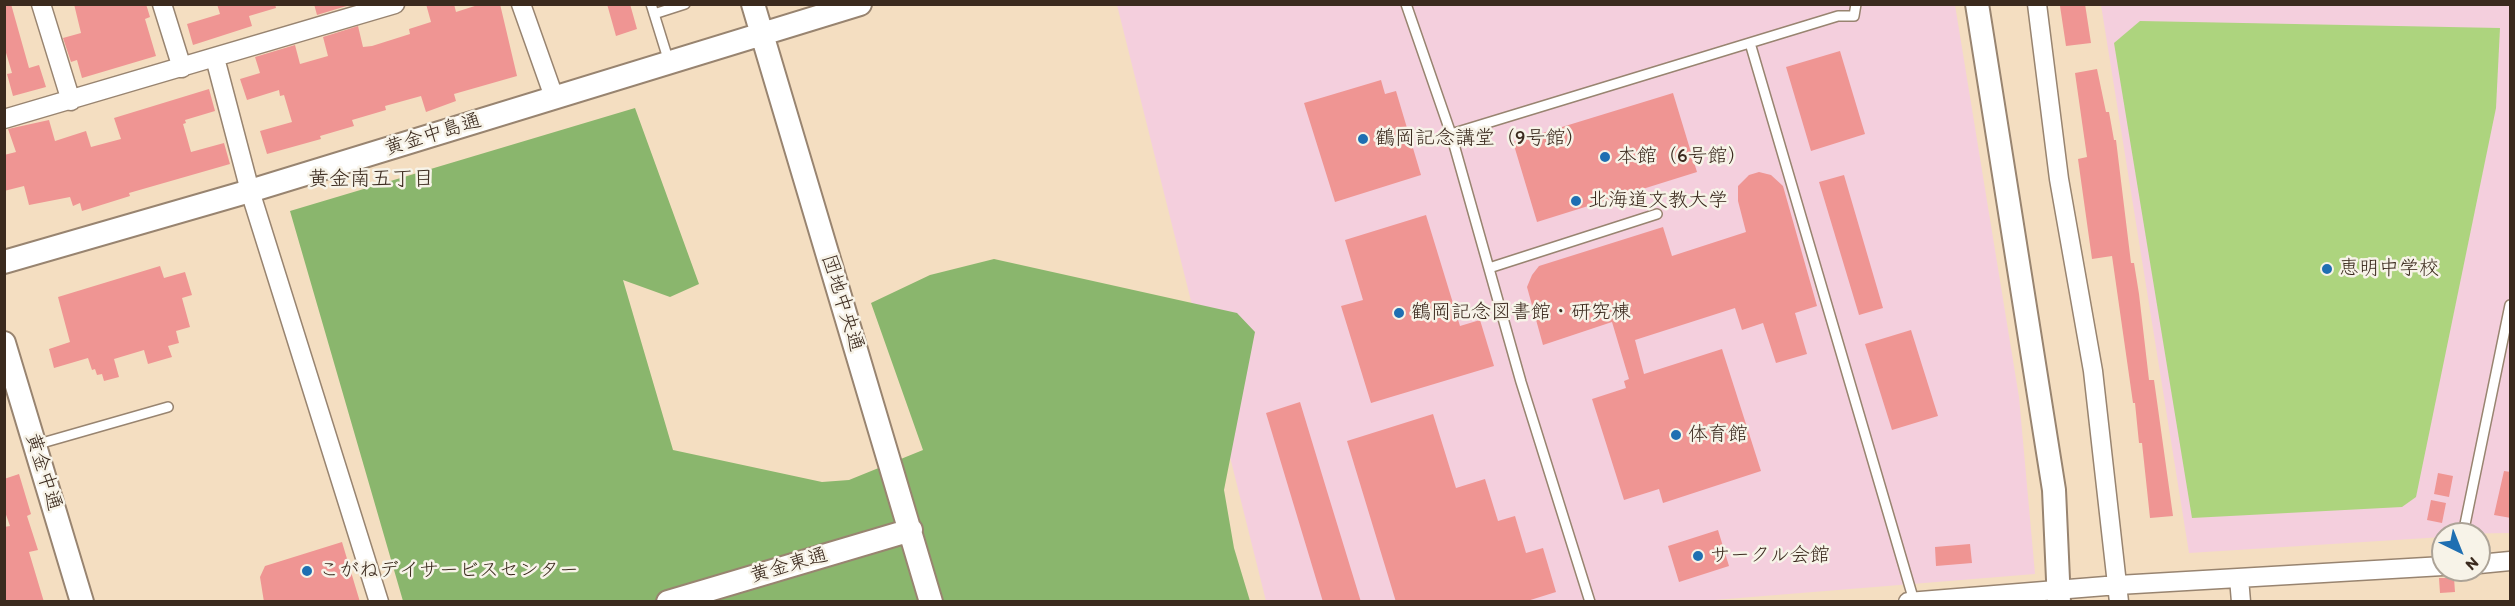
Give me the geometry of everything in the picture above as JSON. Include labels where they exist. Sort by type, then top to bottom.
[{"type":"street","points":[[41,4],[72,101]]},
{"type":"street","points":[[162,4],[182,69]]},
{"type":"street","points":[[4,119],[182,69],[395,4]]},
{"type":"street","points":[[521,4],[554,97]]},
{"type":"street","name":"団地中央通","points":[[753,4],[932,602]]},
{"type":"street","name":"黄金中島通","points":[[4,262],[250,191],[860,4]]},
{"type":"street","points":[[1977,4],[2054,490],[2059,596]]},
{"type":"street","points":[[2037,4],[2059,179],[2093,371],[2119,593]]},
{"type":"street","points":[[215,58],[250,191],[379,602]]},
{"type":"street","name":"黄金中通","points":[[4,343],[82,602]]},
{"type":"street","name":"黄金東通","points":[[668,602],[911,530]]},
{"type":"street","points":[[2491,563],[2511,561]]},
{"type":"street","points":[[1908,602],[2119,593],[2239,578],[2431,567]]},
{"type":"street","points":[[2239,578],[2241,602]]},
{"type":"lane","points":[[669,62],[652,9],[685,4]]},
{"type":"lane","points":[[1406,4],[1451,134],[1521,382],[1590,602]]},
{"type":"lane","points":[[1451,134],[1838,15],[1854,16],[1856,4]]},
{"type":"lane","points":[[1750,43],[1914,601]]},
{"type":"lane","points":[[1489,268],[1657,214]]},
{"type":"lane","points":[[2466,522],[2511,305]]},
{"type":"lane","points":[[35,446],[168,407]]},
{"type":"shaded area","name":"北海道文教大学","points":[[1117,5],[1955,5],[2019,397],[2035,574],[1690,602],[1266,601]]},
{"type":"shaded area","name":"恵明中学校","points":[[2101,5],[2510,5],[2510,533],[2491,533],[2491,522],[2431,522],[2431,538],[2189,553]]},
{"type":"green space","name":"恵明中学校","points":[[2140,21],[2500,28],[2496,108],[2416,497],[2402,507],[2192,518],[2114,43]]},
{"type":"green space","points":[[635,108],[699,284],[670,297],[623,280],[673,450],[822,482],[849,480],[923,450],[871,303],[930,275],[994,259],[1237,313],[1255,332],[1224,490],[1234,548],[1250,601],[403,601],[290,211]]},
{"type":"building","points":[[4,4],[11,4],[29,68],[39,65],[46,87],[13,96],[7,74],[12,73],[4,46]]},
{"type":"building","points":[[74,4],[146,4],[150,17],[145,19],[156,56],[82,78],[77,60],[71,62],[63,38],[81,33]]},
{"type":"building","points":[[217,4],[275,4],[276,8],[249,16],[252,26],[193,45],[187,24],[220,14]]},
{"type":"building","points":[[314,4],[353,4],[317,15]]},
{"type":"building","points":[[426,4],[454,4],[456,12],[481,4],[500,4],[517,76],[454,94],[456,101],[426,112],[421,96],[385,106],[386,110],[352,120],[354,126],[320,136],[321,139],[267,154],[260,131],[292,122],[284,95],[280,96],[279,90],[247,100],[240,79],[260,73],[255,57],[295,45],[300,64],[328,56],[323,37],[358,26],[363,47],[372,46],[410,34],[409,29],[431,22]]},
{"type":"building","points":[[607,4],[630,4],[637,29],[616,36]]},
{"type":"building","points":[[2085,4],[2091,43],[2066,46],[2060,6]]},
{"type":"building","points":[[1840,51],[1865,134],[1811,151],[1786,67]]},
{"type":"building","points":[[2097,69],[2106,112],[2109,112],[2114,140],[2116,140],[2131,263],[2134,263],[2139,294],[2149,380],[2154,380],[2173,516],[2150,518],[2142,443],[2139,443],[2112,256],[2092,259],[2078,159],[2087,157],[2075,73]]},
{"type":"building","name":"鶴岡記念講堂（9号館）","points":[[1381,80],[1385,94],[1396,91],[1421,175],[1335,202],[1304,103]]},
{"type":"building","points":[[209,89],[215,111],[185,120],[186,123],[183,124],[191,152],[224,143],[230,164],[129,193],[130,196],[82,211],[80,203],[73,206],[70,197],[29,205],[24,186],[4,191],[4,155],[16,152],[8,129],[49,120],[55,141],[86,131],[91,147],[121,139],[114,118]]},
{"type":"building","name":"本館（6号館）","points":[[1673,93],[1697,172],[1537,222],[1513,142]]},
{"type":"building","points":[[1759,172],[1771,175],[1783,186],[1817,306],[1795,313],[1807,354],[1776,363],[1763,323],[1742,330],[1735,308],[1635,340],[1644,374],[1722,349],[1761,471],[1663,503],[1659,489],[1624,500],[1592,399],[1626,388],[1624,381],[1629,379],[1612,322],[1543,345],[1527,287],[1539,266],[1663,227],[1672,256],[1746,232],[1738,201],[1738,186],[1749,175]]},
{"type":"building","points":[[1844,175],[1883,308],[1859,315],[1819,182]]},
{"type":"building","name":"鶴岡記念図書館・研究棟","points":[[1426,215],[1460,326],[1480,320],[1494,366],[1371,403],[1341,306],[1363,300],[1345,240]]},
{"type":"building","points":[[160,266],[164,278],[185,272],[192,295],[182,298],[190,327],[176,331],[179,343],[168,346],[172,357],[148,364],[144,350],[114,359],[119,377],[104,381],[102,374],[97,375],[95,369],[92,370],[88,358],[54,368],[49,349],[70,342],[58,297]]},
{"type":"building","points":[[1911,330],[1938,416],[1892,430],[1865,344]]},
{"type":"building","points":[[1300,402],[1361,602],[1323,602],[1266,413]]},
{"type":"building","points":[[1433,414],[1456,488],[1485,479],[1498,521],[1515,516],[1526,553],[1543,548],[1556,592],[1524,602],[1396,602],[1347,441]]},
{"type":"building","points":[[2504,471],[2511,472],[2511,518],[2494,515]]},
{"type":"building","points":[[2438,473],[2453,476],[2449,497],[2434,494]]},
{"type":"building","points":[[19,474],[31,514],[27,516],[38,550],[29,552],[44,602],[4,602],[4,527],[10,526],[4,509],[4,479]]},
{"type":"building","points":[[2431,500],[2446,503],[2442,522],[2427,520]]},
{"type":"building","name":"サークル会館","points":[[1718,530],[1729,566],[1679,582],[1668,546]]},
{"type":"building","name":"こがねデイサービスセンター","points":[[342,542],[360,602],[264,602],[260,577],[265,566]]},
{"type":"building","points":[[1970,544],[1972,563],[1936,566],[1935,547]]},
{"type":"building","points":[[2439,582],[2454,582],[2455,592],[2440,593]]},
{"type":"place","name":"鶴岡記念講堂（9号館）","points":[[1363,139]]},
{"type":"place","name":"本館（6号館）","points":[[1605,157]]},
{"type":"place","name":"北海道文教大学","points":[[1576,201]]},
{"type":"place","name":"恵明中学校","points":[[2327,269]]},
{"type":"place","name":"鶴岡記念図書館・研究棟","points":[[1399,313]]},
{"type":"place","name":"体育館","points":[[1676,435]]},
{"type":"place","name":"サークル会館","points":[[1698,556]]},
{"type":"place","name":"こがねデイサービスセンター","points":[[307,571]]},
{"type":"district","name":"黄金南五丁目","points":[[371,180]]}]
